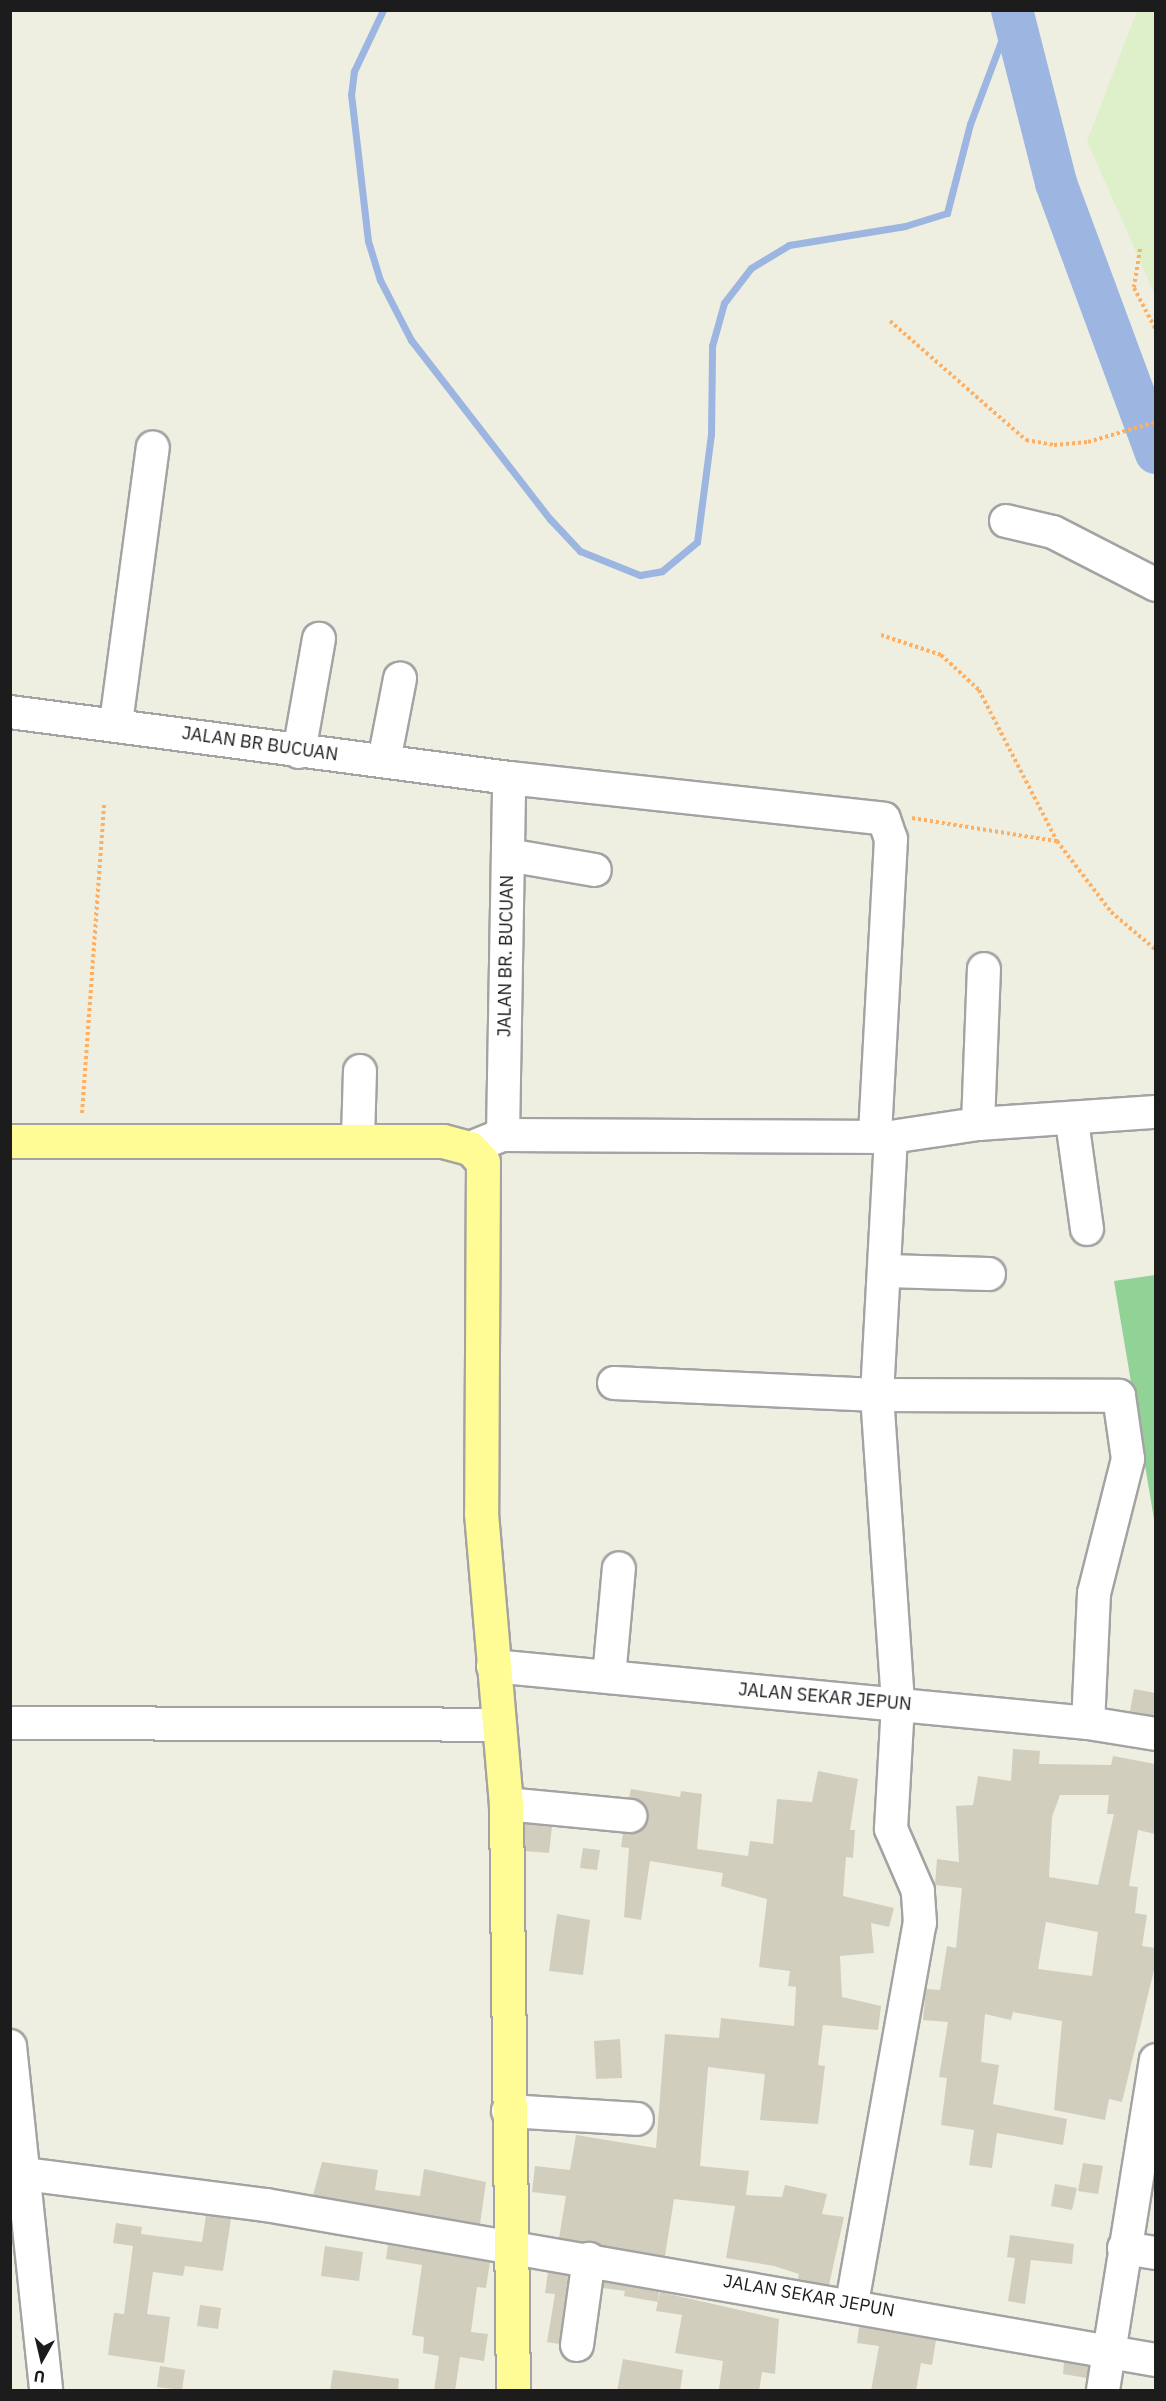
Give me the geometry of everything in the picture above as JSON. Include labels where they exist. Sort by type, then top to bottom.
[{"type":"main road","points":[[10,1141],[358,1138],[442,1141],[470,1148],[483,1162],[481,1513],[506,1804],[509,2246],[513,2391]]},
{"type":"street","points":[[116,723],[153,447]]},
{"type":"street","points":[[1006,521],[1053,532],[1155,585]]},
{"type":"street","points":[[299,752],[319,639]]},
{"type":"street","points":[[384,761],[400,679]]},
{"type":"street","name":"JALAN BR BUCUAN","points":[[10,712],[116,723],[299,752],[509,778],[884,819]]},
{"type":"street","name":"JALAN BR. BUCUAN","points":[[503,1135],[509,778]]},
{"type":"street","points":[[852,2303],[920,1923],[918,1891],[891,1829],[898,1703],[877,1395],[886,1271],[883,1137],[891,839],[884,819]]},
{"type":"street","points":[[508,855],[595,870]]},
{"type":"street","points":[[978,1124],[984,969]]},
{"type":"street","points":[[358,1138],[360,1071]]},
{"type":"street","points":[[470,1148],[503,1135],[883,1137],[978,1124],[1072,1121],[1155,1112]]},
{"type":"street","points":[[1072,1121],[1087,1229]]},
{"type":"street","points":[[886,1271],[989,1274]]},
{"type":"street","points":[[614,1383],[877,1395],[1111,1394],[1122,1400],[1128,1459],[1094,1593],[1088,1722]]},
{"type":"street","points":[[609,1677],[620,1568]]},
{"type":"street","name":"JALAN SEKAR JEPUN","points":[[493,1666],[1088,1722],[1155,1734]]},
{"type":"street","points":[[10,1722],[499,1725]]},
{"type":"street","points":[[506,1804],[630,1816]]},
{"type":"street","points":[[11,2058],[46,2391]]},
{"type":"street","points":[[1103,2391],[1155,2060]]},
{"type":"street","points":[[508,2111],[637,2119]]},
{"type":"street","name":"JALAN SEKAR JEPUN","points":[[24,2174],[266,2205],[852,2303],[1155,2360]]},
{"type":"street","points":[[1124,2248],[1155,2253]]},
{"type":"street","points":[[577,2345],[589,2259]]},
{"type":"path","points":[[1140,249],[1134,288],[1155,330]]},
{"type":"path","points":[[890,321],[1026,440],[1054,446],[1088,442],[1155,422]]},
{"type":"path","points":[[881,635],[941,655],[979,690],[1057,841],[1111,912],[1155,950]]},
{"type":"path","points":[[80,1141],[104,804]]},
{"type":"path","points":[[884,819],[945,821],[1057,841]]},
{"type":"green space","points":[[1137,11],[1155,11],[1155,295],[1087,141]]},
{"type":"green space","points":[[1155,1275],[1155,1525],[1114,1281]]},
{"type":"building","points":[[1134,1689],[1155,1693],[1155,1716],[1130,1711]]},
{"type":"building","points":[[1013,1749],[1040,1751],[1039,1764],[1111,1765],[1113,1756],[1155,1764],[1155,1834],[1138,1830],[1129,1886],[1138,1887],[1135,1913],[1147,1915],[1142,1946],[1155,1948],[1155,1966],[1122,2102],[1109,2099],[1105,2120],[1054,2110],[1062,2021],[1013,2012],[1011,2020],[985,2014],[981,2062],[999,2065],[993,2104],[1067,2119],[1063,2145],[997,2133],[992,2168],[969,2165],[974,2130],[941,2125],[947,2078],[939,2077],[948,2022],[923,2020],[926,1989],[940,1990],[947,1946],[956,1948],[962,1888],[935,1885],[937,1859],[959,1862],[956,1806],[973,1805],[978,1776],[1011,1781]],"holes":[[[1060,1795],[1109,1795],[1107,1814],[1114,1814],[1098,1885],[1049,1877],[1052,1817]],[[1046,1922],[1098,1932],[1092,1976],[1038,1969]]]},
{"type":"building","points":[[818,1771],[858,1779],[850,1830],[855,1830],[853,1858],[846,1857],[843,1896],[894,1908],[889,1927],[871,1923],[874,1953],[840,1956],[842,1997],[881,2006],[878,2030],[823,2025],[818,2065],[825,2066],[818,2124],[760,2120],[765,2074],[708,2067],[700,2166],[749,2171],[746,2195],[782,2197],[785,2185],[827,2194],[822,2214],[844,2217],[829,2285],[798,2279],[799,2274],[774,2266],[726,2258],[735,2206],[674,2199],[665,2256],[559,2238],[566,2196],[532,2192],[535,2166],[570,2170],[576,2135],[656,2148],[665,2034],[719,2038],[721,2018],[794,2026],[796,1987],[788,1986],[790,1971],[759,1967],[767,1899],[721,1886],[723,1873],[650,1861],[641,1920],[624,1917],[629,1848],[621,1847],[623,1833],[638,1832],[648,1817],[641,1802],[629,1798],[631,1789],[680,1797],[681,1791],[702,1794],[697,1849],[748,1856],[750,1841],[773,1844],[777,1799],[812,1802]]},
{"type":"building","points":[[525,1824],[552,1827],[549,1853],[525,1851]]},
{"type":"building","points":[[583,1848],[600,1850],[597,1870],[580,1868]]},
{"type":"building","points":[[557,1914],[590,1920],[583,1975],[549,1971]]},
{"type":"building","points":[[620,2039],[622,2078],[596,2079],[594,2041]]},
{"type":"building","points":[[322,2162],[378,2170],[375,2190],[420,2196],[424,2169],[486,2182],[480,2224],[313,2195]]},
{"type":"building","points":[[1083,2163],[1103,2166],[1098,2194],[1078,2191]]},
{"type":"building","points":[[1055,2184],[1077,2188],[1072,2210],[1051,2206]]},
{"type":"building","points":[[206,2215],[231,2219],[223,2271],[185,2266],[183,2276],[153,2272],[147,2314],[170,2317],[164,2363],[108,2355],[114,2313],[124,2314],[133,2246],[113,2243],[116,2223],[142,2227],[141,2234],[202,2242]]},
{"type":"building","points":[[1010,2235],[1074,2244],[1072,2264],[1031,2260],[1025,2304],[1008,2301],[1015,2258],[1007,2257]]},
{"type":"building","points":[[388,2245],[490,2262],[486,2288],[477,2287],[471,2332],[488,2334],[484,2361],[460,2357],[455,2391],[434,2391],[439,2356],[423,2353],[424,2337],[412,2335],[422,2265],[386,2259]]},
{"type":"building","points":[[325,2246],[363,2252],[359,2281],[321,2276]]},
{"type":"building","points":[[548,2272],[568,2276],[559,2344],[547,2342],[555,2294],[545,2293]]},
{"type":"building","points":[[604,2282],[659,2292],[658,2302],[624,2296],[625,2291],[603,2288]]},
{"type":"building","points":[[660,2292],[779,2319],[775,2374],[762,2372],[759,2391],[719,2389],[723,2361],[675,2353],[682,2315],[656,2311]]},
{"type":"building","points":[[200,2305],[221,2308],[218,2329],[197,2326]]},
{"type":"building","points":[[859,2327],[936,2340],[932,2365],[921,2363],[916,2391],[871,2391],[879,2346],[857,2343]]},
{"type":"building","points":[[623,2359],[683,2370],[680,2391],[617,2391]]},
{"type":"building","points":[[1064,2362],[1089,2367],[1087,2378],[1063,2374]]},
{"type":"building","points":[[160,2366],[185,2370],[182,2390],[157,2387]]},
{"type":"building","points":[[333,2370],[399,2379],[398,2391],[330,2391]]},
{"type":"waterway","points":[[383,10],[354,71],[351,94],[368,241],[380,280],[411,340],[550,519],[580,551],[640,575],[662,571],[697,542],[711,434],[712,346],[724,303],[751,268],[789,245],[905,226],[947,213],[970,124],[1012,12]]},
{"type":"waterway","points":[[1012,10],[1056,183],[1156,453]]}]
